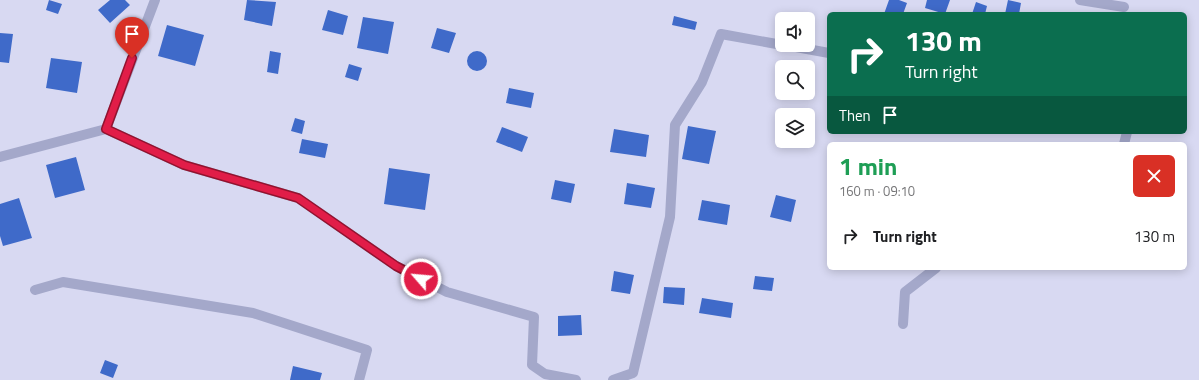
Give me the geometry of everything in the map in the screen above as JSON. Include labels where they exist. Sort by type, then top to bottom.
[{"type":"street","points":[[106,129],[156,0]]},
{"type":"street","points":[[1080,0],[1125,7]]},
{"type":"street","points":[[613,380],[633,373],[670,217],[675,125],[702,82],[721,34],[775,44]]},
{"type":"street","points":[[815,51],[827,53]]},
{"type":"street","points":[[0,157],[106,129],[184,165],[298,198],[396,266],[447,292],[534,317],[532,365],[545,374],[576,380]]},
{"type":"street","points":[[903,324],[905,292],[933,270]]},
{"type":"street","points":[[35,290],[63,282],[253,313],[367,350],[359,380]]},
{"type":"building","points":[[49,0],[62,4],[58,14],[46,10]]},
{"type":"building","points":[[110,0],[125,0],[130,5],[110,23],[98,10]]},
{"type":"building","points":[[247,0],[276,2],[272,26],[244,20]]},
{"type":"building","points":[[889,0],[899,0],[907,3],[904,12],[885,12]]},
{"type":"building","points":[[927,0],[950,0],[946,12],[938,12],[925,8]]},
{"type":"building","points":[[1008,0],[1021,3],[1019,12],[1005,12]]},
{"type":"building","points":[[976,2],[987,6],[986,12],[973,12]]},
{"type":"building","points":[[328,10],[348,16],[343,35],[322,30]]},
{"type":"building","points":[[674,16],[697,22],[695,30],[672,25]]},
{"type":"building","points":[[363,17],[394,22],[388,54],[357,48]]},
{"type":"building","points":[[167,25],[204,35],[195,66],[158,56]]},
{"type":"building","points":[[437,28],[456,33],[449,53],[431,48]]},
{"type":"building","points":[[0,33],[13,34],[9,63],[0,62]]},
{"type":"building","points":[[270,51],[281,53],[278,74],[267,72]]},
{"type":"building","points":[[477,51],[484,54],[487,61],[484,68],[477,71],[470,68],[467,61],[470,54]]},
{"type":"building","points":[[51,58],[82,62],[77,93],[46,88]]},
{"type":"building","points":[[349,64],[362,68],[358,81],[345,77]]},
{"type":"building","points":[[509,88],[534,93],[531,108],[506,103]]},
{"type":"building","points":[[295,118],[305,121],[302,134],[291,131]]},
{"type":"building","points":[[688,126],[716,131],[709,164],[682,159]]},
{"type":"building","points":[[502,127],[528,137],[522,152],[496,142]]},
{"type":"building","points":[[614,129],[649,135],[646,157],[610,152]]},
{"type":"building","points":[[302,139],[328,144],[325,158],[299,153]]},
{"type":"building","points":[[76,157],[85,190],[55,198],[46,165]]},
{"type":"building","points":[[389,168],[430,174],[425,210],[384,204]]},
{"type":"building","points":[[555,180],[575,184],[571,203],[551,199]]},
{"type":"building","points":[[627,183],[655,188],[651,208],[624,204]]},
{"type":"building","points":[[776,195],[796,200],[791,222],[770,217]]},
{"type":"building","points":[[19,198],[32,238],[3,246],[0,236],[0,204]]},
{"type":"building","points":[[702,200],[730,205],[727,225],[698,220]]},
{"type":"building","points":[[614,271],[634,275],[630,294],[611,291]]},
{"type":"building","points":[[755,276],[774,278],[772,291],[753,289]]},
{"type":"building","points":[[664,287],[685,288],[684,305],[663,303]]},
{"type":"building","points":[[702,298],[733,303],[731,318],[699,313]]},
{"type":"building","points":[[581,315],[582,335],[558,336],[558,316]]},
{"type":"building","points":[[105,360],[118,365],[113,378],[100,373]]},
{"type":"building","points":[[293,366],[322,373],[320,380],[290,380]]},
{"type":"route","points":[[132,58],[106,129],[184,165],[298,198],[396,266],[421,279]]}]
